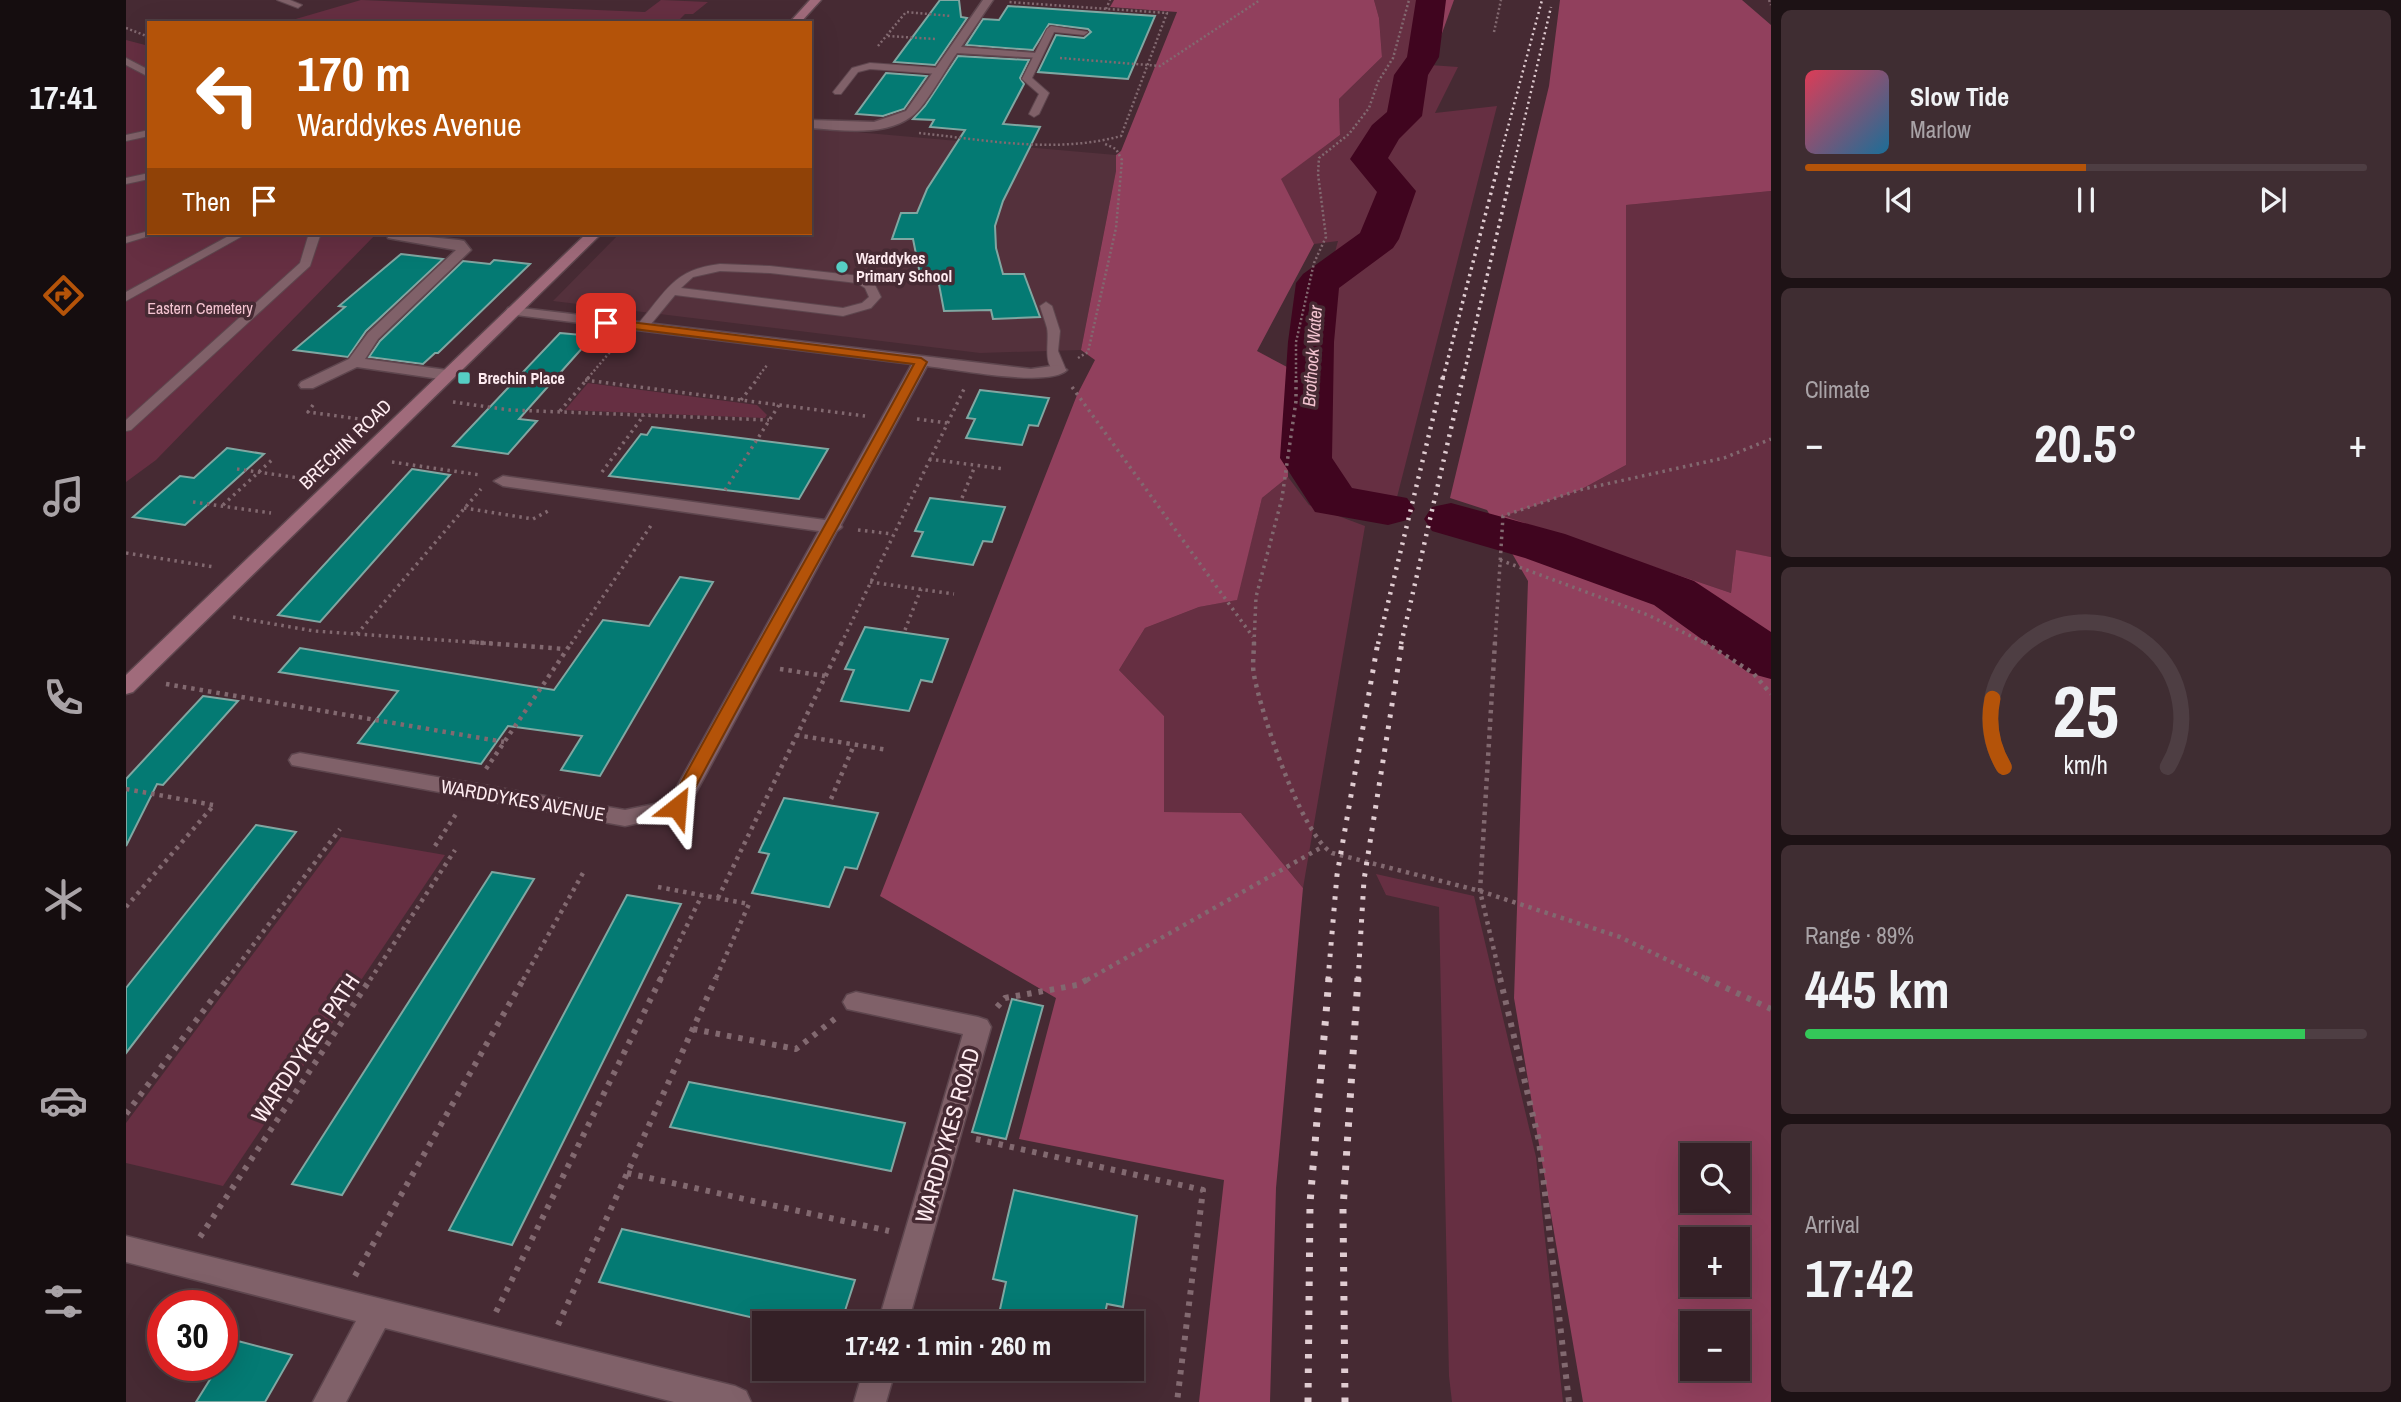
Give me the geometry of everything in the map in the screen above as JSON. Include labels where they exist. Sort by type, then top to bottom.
[{"type":"street","points":[[796,21],[816,0]]},
{"type":"street","points":[[812,124],[853,128],[895,122],[910,113],[988,0]]},
{"type":"street","points":[[957,46],[1036,56]]},
{"type":"street","points":[[307,385],[355,362],[373,336],[464,250],[459,244],[393,235]]},
{"type":"street","name":"BRECHIN ROAD","points":[[130,683],[593,235]]},
{"type":"street","points":[[513,311],[1031,374],[1059,370]]},
{"type":"street","points":[[355,362],[447,375]]},
{"type":"street","name":"WARDDYKES AVENUE","points":[[300,760],[625,818],[677,807],[752,665],[833,527],[921,362]]},
{"type":"street","points":[[503,481],[833,527]]},
{"type":"street","name":"WARDDYKES ROAD","points":[[856,1002],[978,1027],[896,1311]]},
{"type":"street","points":[[126,1250],[735,1402]]},
{"type":"street","points":[[328,1402],[377,1313]]},
{"type":"street","points":[[870,1402],[876,1381]]},
{"type":"lane","points":[[281,0],[298,5]]},
{"type":"lane","points":[[1034,114],[1044,93],[1027,79],[1051,29],[1084,32]]},
{"type":"lane","points":[[126,61],[147,73]]},
{"type":"lane","points":[[838,92],[855,69],[870,66],[939,71]]},
{"type":"lane","points":[[126,138],[147,133]]},
{"type":"lane","points":[[126,181],[147,176]]},
{"type":"lane","points":[[126,240],[147,235]]},
{"type":"lane","points":[[126,297],[238,235]]},
{"type":"lane","points":[[126,426],[306,264],[314,235]]},
{"type":"lane","points":[[638,326],[689,273],[715,267],[860,280],[872,286],[876,292],[869,305],[856,311],[843,312],[674,291]]},
{"type":"lane","points":[[1046,306],[1054,331],[1052,351],[1059,370]]},
{"type":"path","points":[[1106,9],[1110,0]]},
{"type":"path","points":[[1036,56],[1160,66],[1260,0]]},
{"type":"path","points":[[1409,0],[1392,58],[1378,82],[1368,108],[1349,134],[1318,158],[1326,237],[1314,263],[1296,342],[1296,401],[1282,498],[1256,597],[1253,672],[1265,722],[1311,829],[1322,847],[1332,853],[1385,869],[1480,891],[1620,937],[1771,1009]]},
{"type":"path","points":[[1494,32],[1502,0]]},
{"type":"path","points":[[1769,0],[1771,5]]},
{"type":"path","points":[[870,66],[866,61],[906,12],[976,18]]},
{"type":"path","points":[[126,28],[147,36]]},
{"type":"path","points":[[887,36],[957,46]]},
{"type":"path","points":[[1059,370],[1088,352],[1116,228],[1122,160],[1116,149],[1103,143]]},
{"type":"path","points":[[559,412],[585,380],[638,326]]},
{"type":"path","points":[[741,400],[783,344]]},
{"type":"path","points":[[1059,370],[1253,637]]},
{"type":"path","points":[[1059,370],[1073,392],[1061,390]]},
{"type":"path","points":[[718,898],[968,379]]},
{"type":"path","points":[[585,380],[890,419]]},
{"type":"path","points":[[307,385],[313,407],[309,412],[396,424]]},
{"type":"path","points":[[423,398],[510,410],[769,420]]},
{"type":"path","points":[[713,509],[779,405]]},
{"type":"path","points":[[587,492],[644,415]]},
{"type":"path","points":[[1569,1402],[1539,1140],[1480,891],[1503,516],[1580,490],[1687,470],[1740,455],[1771,439]]},
{"type":"path","points":[[222,506],[274,458]]},
{"type":"path","points":[[361,458],[479,475]]},
{"type":"path","points":[[929,459],[1004,470]]},
{"type":"path","points":[[962,498],[975,466]]},
{"type":"path","points":[[237,469],[334,483]]},
{"type":"path","points":[[356,634],[491,477],[503,481]]},
{"type":"path","points":[[193,502],[300,517]]},
{"type":"path","points":[[435,846],[666,503]]},
{"type":"path","points":[[833,527],[894,534]]},
{"type":"path","points":[[126,553],[243,572]]},
{"type":"path","points":[[1500,560],[1656,619],[1712,644],[1765,682],[1771,694]]},
{"type":"path","points":[[870,582],[954,594]]},
{"type":"path","points":[[905,630],[921,589]]},
{"type":"path","points":[[201,612],[314,631],[566,649]]},
{"type":"path","points":[[752,665],[825,676]]},
{"type":"path","points":[[130,683],[504,742]]},
{"type":"path","points":[[796,736],[888,750]]},
{"type":"path","points":[[831,799],[854,745]]},
{"type":"path","points":[[126,789],[214,805],[126,906]]},
{"type":"path","points":[[126,1114],[340,829]]},
{"type":"path","points":[[978,1027],[1005,998],[1077,985],[1322,847]]},
{"type":"path","name":"WARDDYKES PATH","points":[[182,1264],[455,850]]},
{"type":"path","points":[[339,1304],[583,873]]},
{"type":"path","points":[[544,1354],[749,904],[658,887]]},
{"type":"path","points":[[482,1338],[702,895]]},
{"type":"path","points":[[693,1028],[796,1049],[856,1002]]},
{"type":"path","points":[[948,1132],[1203,1190],[1177,1402]]},
{"type":"path","points":[[627,1174],[918,1237]]},
{"type":"shaded area","points":[[1114,0],[1374,0],[1379,18],[1382,57],[1339,99],[1340,135],[1281,179],[1314,244],[1257,351],[1287,367],[1288,477],[1262,498],[1237,600],[1199,607],[1145,628],[1119,670],[1164,716],[1164,812],[1241,813],[1303,888],[1276,1188],[1270,1402],[1199,1402],[1224,1180],[1019,1139],[1056,998],[880,896],[1077,395],[1095,360],[1081,350],[1116,171],[1116,155],[1121,151],[1177,12],[1110,7]]},
{"type":"shaded area","points":[[1424,0],[1454,0],[1437,47],[1412,50]]},
{"type":"shaded area","points":[[1560,0],[1742,0],[1771,25],[1771,191],[1626,205],[1626,465],[1580,490],[1504,516],[1731,593],[1736,550],[1771,557],[1771,1402],[1583,1402],[1514,998],[1528,581],[1487,510],[1450,498],[1549,86]]},
{"type":"shaded area","name":"Warddykes Primary School","points":[[812,128],[1116,155],[1116,171],[1081,350],[980,353],[553,301],[618,235],[812,235]]},
{"type":"green space","points":[[361,0],[645,12],[661,0],[708,2],[693,14],[685,14],[678,21],[289,21]]},
{"type":"green space","points":[[1374,0],[1424,0],[1412,49],[1437,47],[1430,65],[1458,67],[1435,113],[1497,106],[1396,501],[1343,494],[1319,456],[1326,285],[1338,241],[1314,244],[1280,179],[1340,135],[1339,99],[1382,57],[1379,18]]},
{"type":"green space","name":"Eastern Cemetery","points":[[126,40],[147,45],[147,235],[375,235],[156,460],[126,482]]},
{"type":"green space","points":[[1771,191],[1771,557],[1736,551],[1731,593],[1503,516],[1580,490],[1626,465],[1626,205]]},
{"type":"green space","points":[[588,383],[757,405],[767,415],[765,418],[565,410]]},
{"type":"green space","points":[[1288,477],[1309,505],[1365,526],[1303,888],[1241,813],[1163,812],[1164,716],[1119,670],[1145,628],[1199,607],[1236,600],[1262,498]]},
{"type":"green space","points":[[341,837],[445,855],[223,1186],[126,1163],[126,1123]]},
{"type":"green space","points":[[1376,874],[1474,896],[1536,1157],[1563,1402],[1452,1402],[1449,1376],[1439,907],[1386,895]]},
{"type":"building","points":[[940,0],[959,0],[961,17],[967,18],[935,65],[894,62]]},
{"type":"building","points":[[1008,6],[1155,16],[1128,79],[1038,72],[1056,35],[1084,38],[1091,32],[1088,29],[1049,24],[1033,50],[966,45],[983,19],[999,20]]},
{"type":"building","points":[[958,56],[1029,60],[1020,78],[1024,84],[1003,124],[1040,127],[1003,201],[995,226],[996,248],[1003,274],[1024,274],[1040,317],[993,319],[991,310],[944,311],[938,279],[921,279],[913,239],[892,239],[901,213],[917,213],[927,189],[965,130],[930,127],[934,120],[913,119],[925,106]]},
{"type":"building","points":[[886,73],[927,76],[904,109],[883,116],[856,114]]},
{"type":"building","points":[[401,254],[443,259],[366,331],[348,357],[294,350],[345,307],[339,306]]},
{"type":"building","points":[[494,260],[530,264],[438,353],[423,364],[369,357],[380,341],[463,261],[490,264]]},
{"type":"building","points":[[560,333],[593,336],[519,419],[537,421],[508,454],[453,446]]},
{"type":"building","points":[[980,390],[1049,398],[1038,426],[1029,425],[1022,445],[966,438],[975,419],[967,418]]},
{"type":"building","points":[[652,427],[828,449],[799,499],[609,476],[641,434],[647,435]]},
{"type":"building","points":[[227,448],[264,454],[185,525],[133,517],[180,476],[194,478]]},
{"type":"building","points":[[412,469],[450,475],[320,622],[278,615]]},
{"type":"building","points":[[930,498],[1005,507],[992,542],[983,541],[973,565],[912,556],[923,532],[915,531]]},
{"type":"building","points":[[680,577],[713,582],[600,776],[561,770],[582,736],[508,726],[481,764],[358,743],[398,691],[279,672],[300,648],[554,690],[603,620],[649,626]]},
{"type":"building","points":[[865,627],[948,639],[932,682],[921,680],[909,711],[841,701],[854,670],[845,669]]},
{"type":"building","points":[[203,696],[238,701],[163,785],[157,784],[126,846],[126,779]]},
{"type":"building","points":[[784,798],[878,813],[857,869],[845,867],[829,907],[752,893],[769,854],[759,852]]},
{"type":"building","points":[[256,825],[296,832],[126,1053],[126,988]]},
{"type":"building","points":[[492,872],[534,879],[342,1195],[292,1184]]},
{"type":"building","points":[[627,895],[681,904],[512,1245],[449,1230]]},
{"type":"building","points":[[1012,999],[1043,1006],[1006,1139],[972,1132]]},
{"type":"building","points":[[689,1082],[905,1123],[891,1171],[670,1127]]},
{"type":"building","points":[[1014,1190],[1137,1216],[1123,1307],[1107,1304],[1106,1311],[1000,1311],[1006,1282],[993,1279]]},
{"type":"building","points":[[622,1229],[855,1280],[845,1311],[752,1311],[752,1317],[599,1282]]},
{"type":"building","points":[[238,1341],[292,1355],[265,1402],[196,1402],[209,1381],[238,1381]]},
{"type":"waterway","name":"Brothock Water","points":[[1388,509],[1334,501],[1306,458],[1311,342],[1318,283],[1378,239],[1397,191],[1369,159],[1385,133],[1404,116],[1411,75],[1423,57],[1431,0]]},
{"type":"waterway","name":"Brothock Water","points":[[1451,519],[1545,546],[1674,593],[1771,660]]},
{"type":"railway","points":[[1497,168],[1542,0]]},
{"type":"railway","points":[[1513,168],[1551,7]]},
{"type":"railway","points":[[1443,378],[1498,166]]},
{"type":"railway","points":[[1463,378],[1513,166]]},
{"type":"railway","points":[[1378,644],[1443,377]]},
{"type":"railway","points":[[1401,644],[1463,377]]},
{"type":"railway","points":[[1328,980],[1337,875],[1378,642]]},
{"type":"railway","points":[[1358,980],[1364,880],[1402,642]]},
{"type":"railway","points":[[1308,1402],[1310,1203],[1329,978]]},
{"type":"railway","points":[[1345,1402],[1343,1209],[1358,978]]},
{"type":"place","name":"Warddykes Primary School","points":[[842,267]]},
{"type":"place","name":"Brechin Place","points":[[464,378]]},
{"type":"route","points":[[606,323],[921,362],[833,527],[752,665],[677,807]]}]
